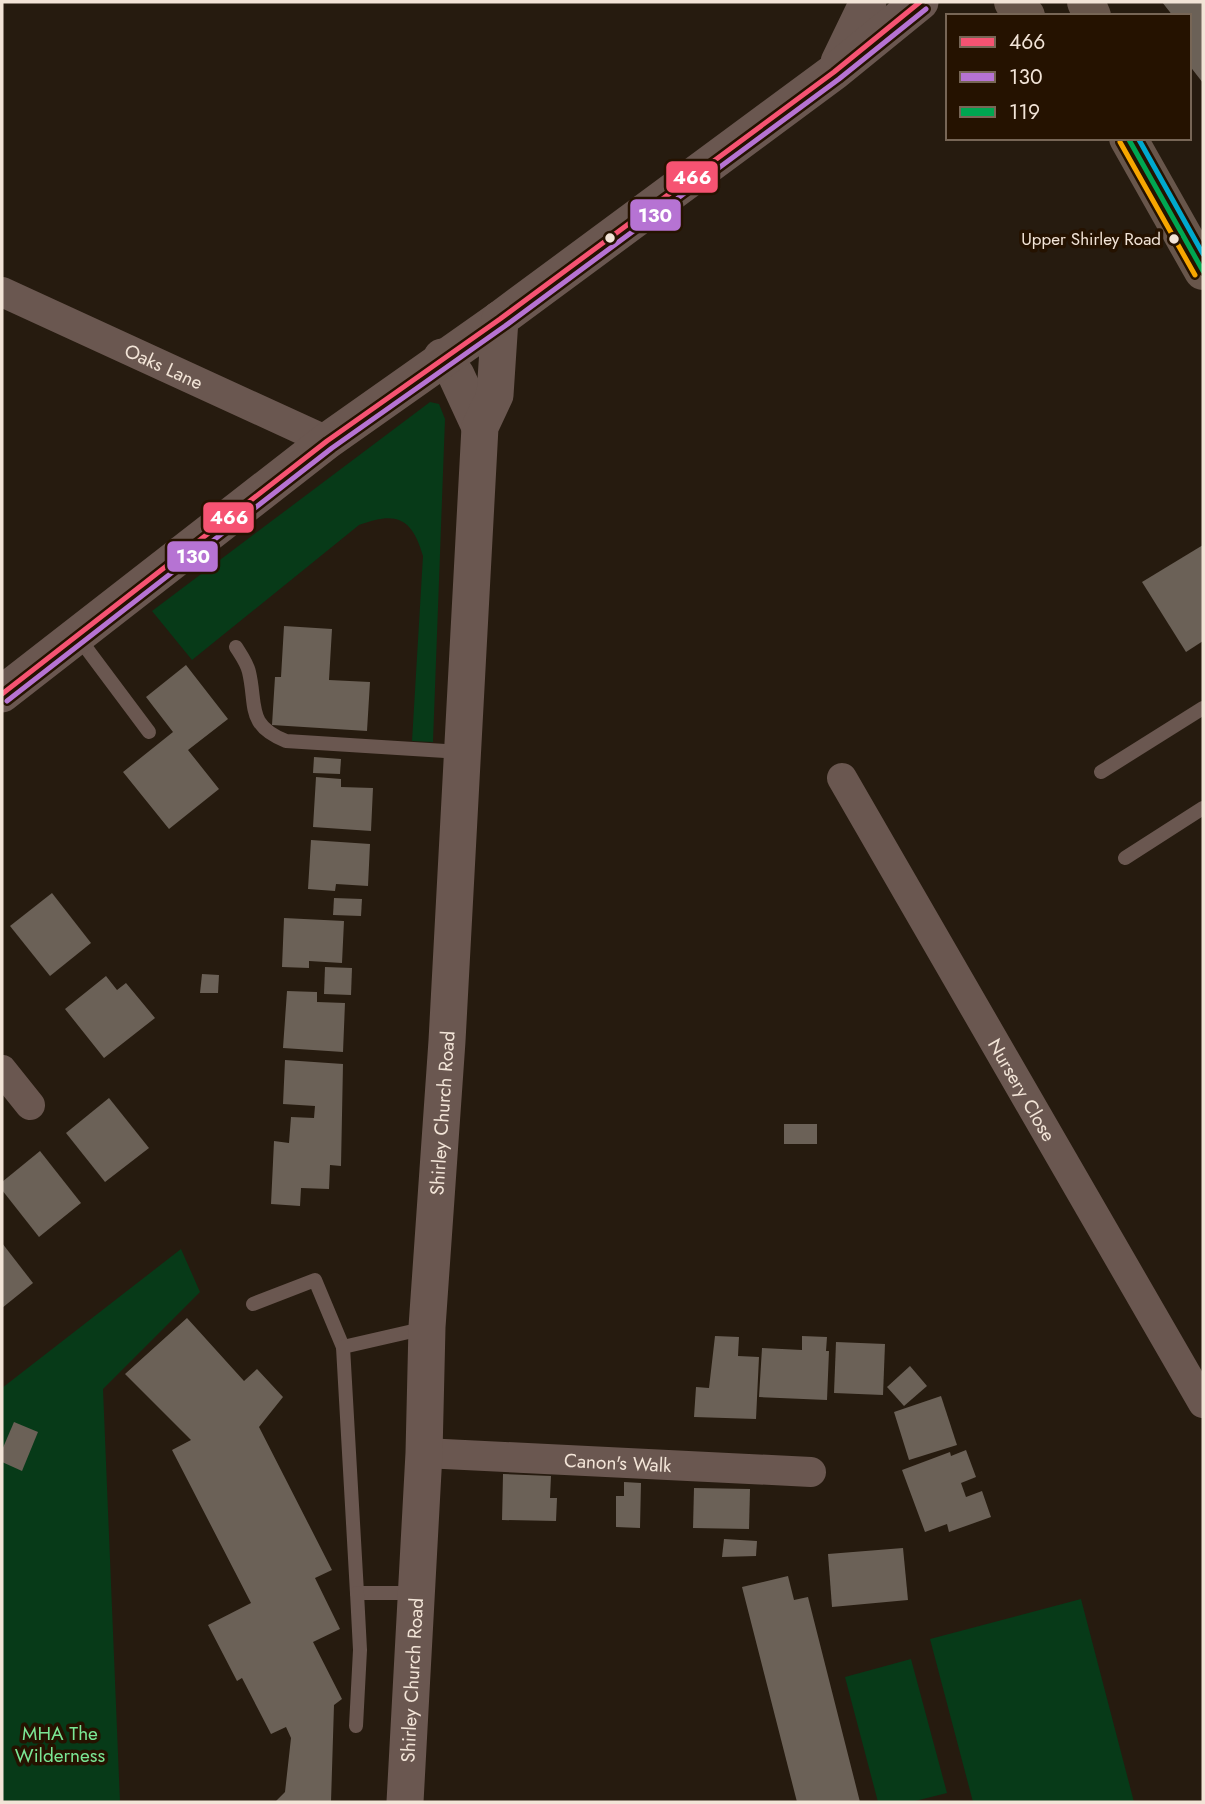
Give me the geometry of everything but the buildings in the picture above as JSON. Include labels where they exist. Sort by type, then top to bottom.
[{"type":"highway","points":[[1132,141],[1203,271]]},
{"type":"street","points":[[834,72],[868,2]]},
{"type":"street","points":[[2,694],[327,441],[442,357],[500,319],[834,72],[920,2]]},
{"type":"street","name":"Oaks Lane","points":[[2,292],[327,441]]},
{"type":"street","name":"Shirley Church Road","points":[[405,1802],[424,1453],[427,1327],[447,1041],[480,426],[495,395],[500,319]]},
{"type":"street","name":"Shirley Church Road","points":[[442,357],[456,375],[480,426]]},
{"type":"street","name":"Nursery Close","points":[[842,778],[1203,1403]]},
{"type":"street","points":[[2,1070],[30,1105]]},
{"type":"street","name":"Canon's Walk","points":[[424,1453],[811,1472]]},
{"type":"lane","points":[[77,636],[149,732]]},
{"type":"lane","points":[[236,648],[250,675],[254,714],[262,727],[274,737],[286,741],[462,752]]},
{"type":"lane","points":[[1101,772],[1203,708]]},
{"type":"lane","points":[[1125,858],[1203,808]]},
{"type":"lane","points":[[253,1304],[315,1280],[343,1347],[360,1650],[356,1726]]},
{"type":"lane","points":[[343,1347],[427,1327]]},
{"type":"lane","points":[[357,1593],[416,1593]]},
{"type":"green space","points":[[430,402],[439,404],[445,419],[433,742],[412,741],[423,556],[408,525],[393,518],[359,525],[192,660],[152,611]]},
{"type":"green space","name":"MHA The Wilderness","points":[[181,1249],[200,1292],[103,1389],[120,1802],[2,1802],[2,1388]]},
{"type":"green space","points":[[1081,1599],[1134,1802],[973,1802],[930,1639]]},
{"type":"green space","points":[[911,1659],[947,1793],[911,1802],[878,1802],[845,1677]]},
{"type":"transit line","name":"466","points":[[2,694],[327,441],[500,319],[834,72],[920,2]]},
{"type":"transit line","name":"130","points":[[7,701],[332,448],[505,326],[839,79],[926,9]]},
{"type":"transit line","name":"119","points":[[1129,140],[1203,271]]},
{"type":"transit line","points":[[1139,140],[1203,254]]},
{"type":"transit line","points":[[1120,142],[1195,275]]},
{"type":"place","name":"Upper Shirley Road","points":[[1174,239]]}]
